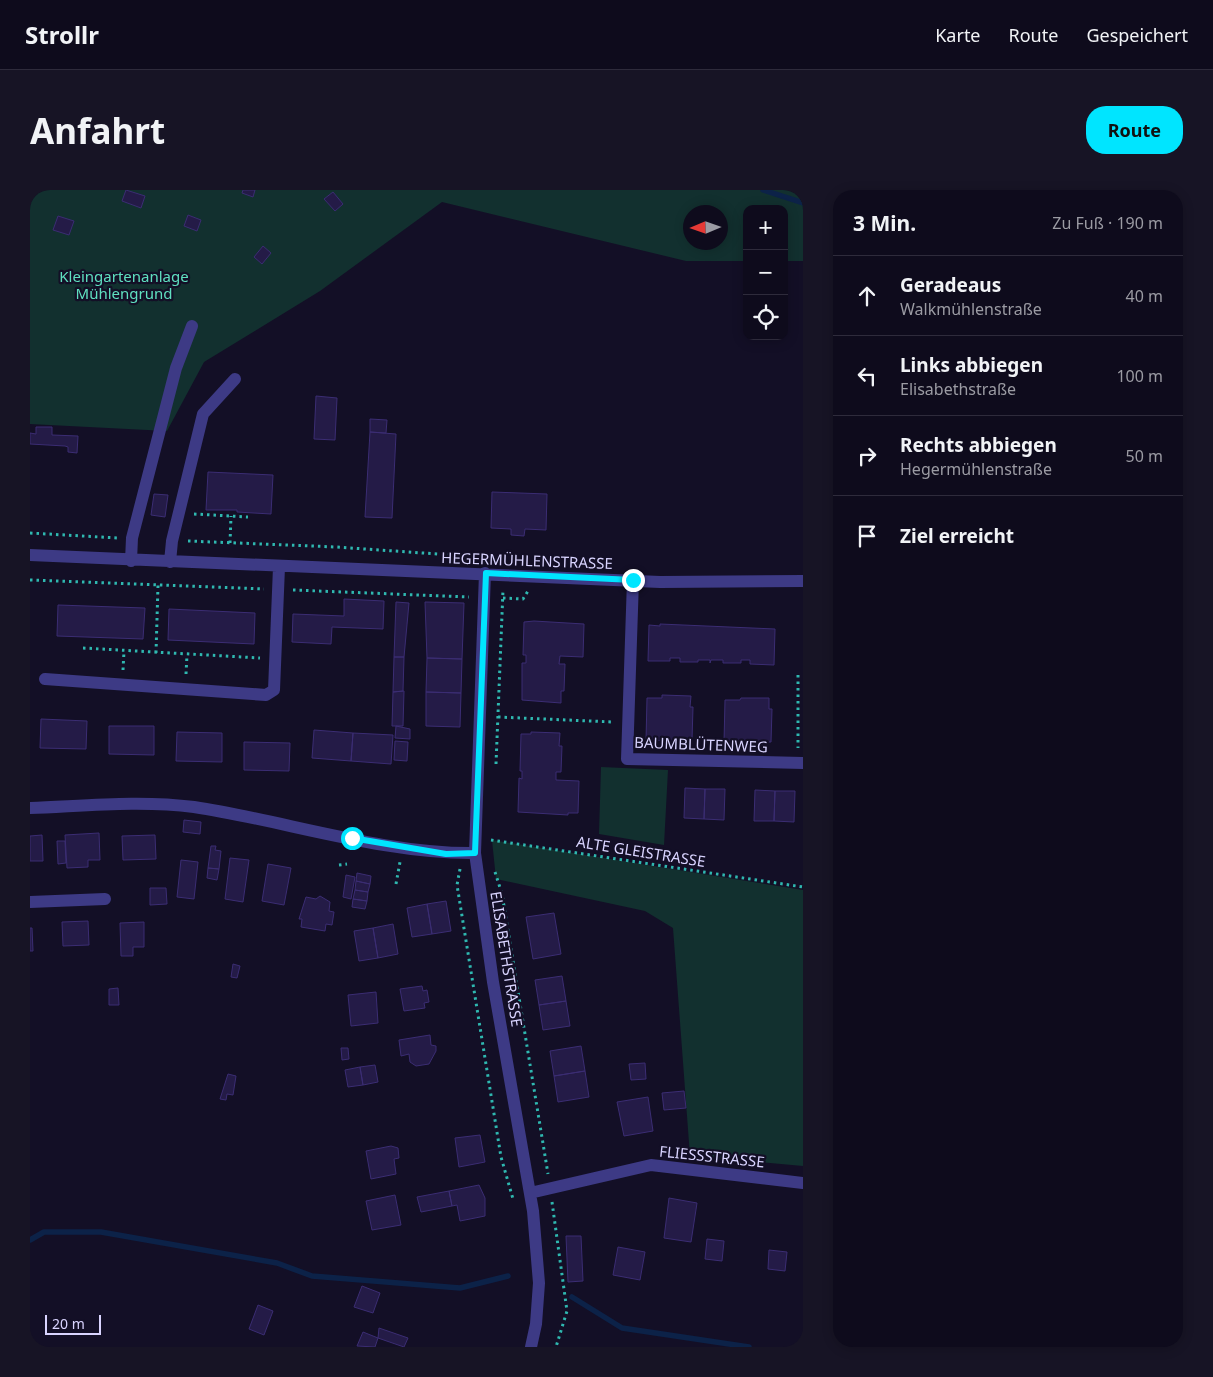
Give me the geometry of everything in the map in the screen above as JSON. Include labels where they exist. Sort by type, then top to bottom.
[{"type":"street","points":[[131,561],[132,538],[176,368],[192,326]]},
{"type":"street","points":[[170,562],[172,541],[203,414],[235,379]]},
{"type":"street","name":"HEGERMÜHLENSTRASSE","points":[[30,556],[633,580],[739,583],[803,581]]},
{"type":"street","points":[[45,679],[266,695],[274,690],[279,567]]},
{"type":"street","name":"ELISABETHSTRASSE","points":[[486,573],[475,853],[493,982],[530,1193],[537,1249],[539,1283],[536,1324],[531,1347]]},
{"type":"street","name":"BAUMBLÜTENWEG","points":[[633,580],[627,758],[801,763]]},
{"type":"street","points":[[30,808],[129,804],[191,807],[402,847],[446,854],[475,853]]},
{"type":"street","points":[[30,902],[105,899]]},
{"type":"street","name":"FLIESSSTRASSE","points":[[530,1193],[651,1165],[803,1183]]},
{"type":"path","points":[[179,514],[248,517]]},
{"type":"path","points":[[230,543],[231,516]]},
{"type":"path","points":[[30,533],[132,538]]},
{"type":"path","points":[[172,541],[336,547],[487,557]]},
{"type":"path","points":[[495,772],[504,574]]},
{"type":"path","points":[[156,653],[158,585]]},
{"type":"path","points":[[83,648],[276,658]]},
{"type":"path","points":[[798,674],[801,763]]},
{"type":"path","points":[[498,717],[628,722]]},
{"type":"path","points":[[492,833],[492,848]]},
{"type":"path","name":"ALTE GLEISTRASSE","points":[[475,837],[803,887]]},
{"type":"path","points":[[396,884],[402,847]]},
{"type":"path","points":[[494,863],[502,894],[550,1189],[567,1311],[556,1347]]},
{"type":"path","points":[[339,865],[347,864]]},
{"type":"green space","name":"Kleingartenanlage Mühlengrund","points":[[30,190],[803,190],[803,261],[788,261],[788,205],[743,205],[743,261],[686,261],[442,202],[320,291],[204,362],[167,431],[30,424]]},
{"type":"green space","points":[[601,767],[668,770],[664,845],[599,834]]},
{"type":"green space","points":[[492,840],[803,890],[803,1166],[690,1156],[673,928],[645,911],[496,879]]},
{"type":"building","points":[[126,190],[145,196],[141,208],[122,201]]},
{"type":"building","points":[[243,190],[255,190],[253,197],[242,193]]},
{"type":"building","points":[[333,192],[343,204],[335,211],[324,199]]},
{"type":"building","points":[[188,215],[201,220],[197,231],[184,226]]},
{"type":"building","points":[[58,216],[74,221],[69,235],[53,230]]},
{"type":"building","points":[[263,246],[271,253],[262,264],[254,257]]},
{"type":"building","points":[[316,396],[337,398],[335,440],[314,439]]},
{"type":"building","points":[[370,419],[387,420],[386,433],[370,432]]},
{"type":"building","points":[[36,427],[52,427],[52,435],[78,436],[77,453],[68,452],[68,447],[65,446],[30,444],[30,433],[36,434]]},
{"type":"building","points":[[370,432],[396,434],[392,518],[365,517]]},
{"type":"building","points":[[208,472],[273,475],[271,514],[237,512],[237,510],[206,510]]},
{"type":"building","points":[[492,492],[547,494],[546,530],[525,529],[524,536],[511,535],[511,529],[491,528]]},
{"type":"building","points":[[154,494],[168,495],[165,517],[151,515]]},
{"type":"building","points":[[344,599],[384,601],[383,629],[332,627],[331,644],[292,642],[293,614],[344,616]]},
{"type":"building","points":[[396,602],[409,603],[404,657],[394,657]]},
{"type":"building","points":[[425,602],[464,603],[462,659],[427,658]]},
{"type":"building","points":[[58,605],[145,608],[143,639],[57,636]]},
{"type":"building","points":[[169,609],[255,613],[254,644],[168,640]]},
{"type":"building","points":[[524,622],[584,624],[583,657],[560,656],[559,664],[565,664],[564,691],[561,691],[561,703],[522,700],[522,663],[526,663],[526,655],[523,655]]},
{"type":"building","points":[[660,624],[775,629],[774,665],[750,664],[750,660],[741,660],[741,663],[723,663],[723,660],[711,660],[710,663],[710,660],[680,662],[680,658],[670,658],[670,661],[648,661],[649,625],[660,626]]},
{"type":"building","points":[[394,657],[404,657],[403,691],[393,692]]},
{"type":"building","points":[[427,658],[462,659],[461,693],[426,692]]},
{"type":"building","points":[[404,691],[403,726],[392,726],[393,692]]},
{"type":"building","points":[[426,692],[461,693],[460,727],[426,726]]},
{"type":"building","points":[[662,695],[691,696],[690,707],[693,707],[692,740],[682,739],[682,742],[670,742],[670,740],[646,741],[647,698],[662,698]]},
{"type":"building","points":[[741,698],[769,698],[769,709],[772,709],[771,742],[761,742],[761,745],[741,742],[741,744],[724,743],[725,700],[740,700]]},
{"type":"building","points":[[41,719],[87,721],[86,749],[40,748]]},
{"type":"building","points":[[109,726],[154,726],[154,755],[109,754]]},
{"type":"building","points":[[396,726],[410,729],[410,739],[395,738]]},
{"type":"building","points":[[314,730],[353,733],[351,761],[312,758]]},
{"type":"building","points":[[177,732],[222,733],[222,762],[176,761]]},
{"type":"building","points":[[531,732],[560,733],[559,746],[562,746],[561,772],[556,772],[556,780],[579,781],[578,813],[568,813],[568,815],[518,812],[519,778],[522,779],[522,771],[520,771],[521,734],[531,734]]},
{"type":"building","points":[[353,733],[393,735],[391,764],[351,761]]},
{"type":"building","points":[[395,741],[408,742],[407,761],[394,760]]},
{"type":"building","points":[[244,742],[290,743],[289,771],[244,770]]},
{"type":"building","points":[[685,788],[705,789],[704,819],[684,818]]},
{"type":"building","points":[[705,789],[725,789],[724,820],[704,819]]},
{"type":"building","points":[[755,790],[775,791],[774,821],[754,821]]},
{"type":"building","points":[[775,791],[795,791],[794,822],[774,821]]},
{"type":"building","points":[[184,820],[201,822],[200,834],[183,832]]},
{"type":"building","points":[[99,833],[100,860],[88,860],[88,867],[67,868],[65,835]]},
{"type":"building","points":[[42,835],[43,861],[30,861],[30,836]]},
{"type":"building","points":[[155,835],[156,859],[123,860],[122,836]]},
{"type":"building","points":[[57,841],[65,841],[66,863],[58,864]]},
{"type":"building","points":[[211,846],[216,846],[215,850],[221,851],[219,869],[208,868]]},
{"type":"building","points":[[230,858],[249,860],[243,902],[225,899]]},
{"type":"building","points":[[181,860],[198,862],[194,899],[177,897]]},
{"type":"building","points":[[268,864],[291,868],[284,905],[262,901]]},
{"type":"building","points":[[208,868],[219,869],[217,880],[207,878]]},
{"type":"building","points":[[357,873],[371,876],[370,884],[356,881]]},
{"type":"building","points":[[346,875],[355,877],[351,899],[343,897]]},
{"type":"building","points":[[356,881],[370,884],[368,892],[355,890]]},
{"type":"building","points":[[150,888],[166,888],[167,904],[150,905]]},
{"type":"building","points":[[355,890],[368,892],[367,901],[353,899]]},
{"type":"building","points":[[320,896],[330,902],[329,911],[334,912],[332,925],[326,924],[325,931],[301,927],[302,919],[299,919],[306,897],[316,899]]},
{"type":"building","points":[[353,899],[367,901],[365,909],[352,907]]},
{"type":"building","points":[[446,901],[451,931],[432,934],[427,904]]},
{"type":"building","points":[[427,904],[432,934],[412,937],[407,908]]},
{"type":"building","points":[[554,913],[561,954],[533,959],[526,917]]},
{"type":"building","points":[[88,921],[89,945],[63,946],[62,922]]},
{"type":"building","points":[[144,922],[144,947],[133,947],[133,956],[121,956],[120,923]]},
{"type":"building","points":[[393,924],[398,954],[378,958],[373,928]]},
{"type":"building","points":[[30,928],[32,928],[33,951],[30,951]]},
{"type":"building","points":[[373,928],[378,958],[359,961],[354,931]]},
{"type":"building","points":[[233,964],[240,966],[237,978],[231,977]]},
{"type":"building","points":[[562,976],[566,1001],[539,1005],[535,980]]},
{"type":"building","points":[[422,986],[423,991],[427,990],[429,1002],[424,1003],[425,1008],[404,1011],[400,989]]},
{"type":"building","points":[[118,988],[119,1005],[109,1005],[109,989]]},
{"type":"building","points":[[376,992],[378,1023],[351,1026],[348,995]]},
{"type":"building","points":[[566,1001],[570,1026],[543,1030],[539,1005]]},
{"type":"building","points":[[430,1035],[431,1045],[436,1046],[436,1051],[429,1064],[416,1066],[410,1062],[409,1054],[401,1056],[399,1040]]},
{"type":"building","points":[[581,1046],[585,1071],[554,1076],[550,1051]]},
{"type":"building","points":[[341,1048],[348,1048],[349,1059],[342,1060]]},
{"type":"building","points":[[645,1063],[646,1079],[631,1080],[629,1064]]},
{"type":"building","points":[[375,1065],[378,1082],[363,1085],[360,1067]]},
{"type":"building","points":[[360,1067],[363,1085],[348,1087],[345,1070]]},
{"type":"building","points":[[585,1071],[589,1097],[558,1102],[554,1076]]},
{"type":"building","points":[[228,1074],[236,1076],[233,1095],[227,1094],[226,1100],[220,1099]]},
{"type":"building","points":[[684,1091],[686,1108],[664,1110],[662,1093]]},
{"type":"building","points":[[648,1097],[653,1131],[624,1136],[617,1102]]},
{"type":"building","points":[[480,1135],[485,1162],[459,1167],[455,1138]]},
{"type":"building","points":[[391,1146],[398,1148],[399,1158],[394,1159],[396,1174],[371,1179],[366,1151]]},
{"type":"building","points":[[479,1185],[485,1198],[485,1216],[460,1221],[457,1205],[452,1206],[449,1191]]},
{"type":"building","points":[[449,1191],[452,1206],[421,1212],[417,1197]]},
{"type":"building","points":[[395,1195],[401,1225],[372,1230],[366,1201]]},
{"type":"building","points":[[669,1198],[697,1203],[691,1242],[664,1238]]},
{"type":"building","points":[[566,1236],[581,1236],[583,1281],[568,1282]]},
{"type":"building","points":[[707,1239],[724,1241],[722,1261],[705,1259]]},
{"type":"building","points":[[618,1247],[645,1252],[640,1280],[613,1275]]},
{"type":"building","points":[[769,1250],[787,1252],[785,1271],[768,1269]]},
{"type":"building","points":[[362,1286],[380,1293],[373,1313],[354,1307]]},
{"type":"building","points":[[258,1305],[273,1311],[264,1335],[249,1329]]},
{"type":"building","points":[[379,1328],[408,1338],[404,1347],[378,1338]]},
{"type":"building","points":[[363,1332],[378,1338],[375,1347],[357,1346]]},
{"type":"waterway","points":[[763,190],[803,203]]},
{"type":"waterway","points":[[30,1240],[44,1232],[101,1232],[277,1263],[312,1276],[460,1288],[508,1276]]},
{"type":"waterway","points":[[572,1297],[622,1328],[749,1347]]},
{"type":"route","points":[[352,838],[446,854],[475,853],[486,573],[633,580]]}]
